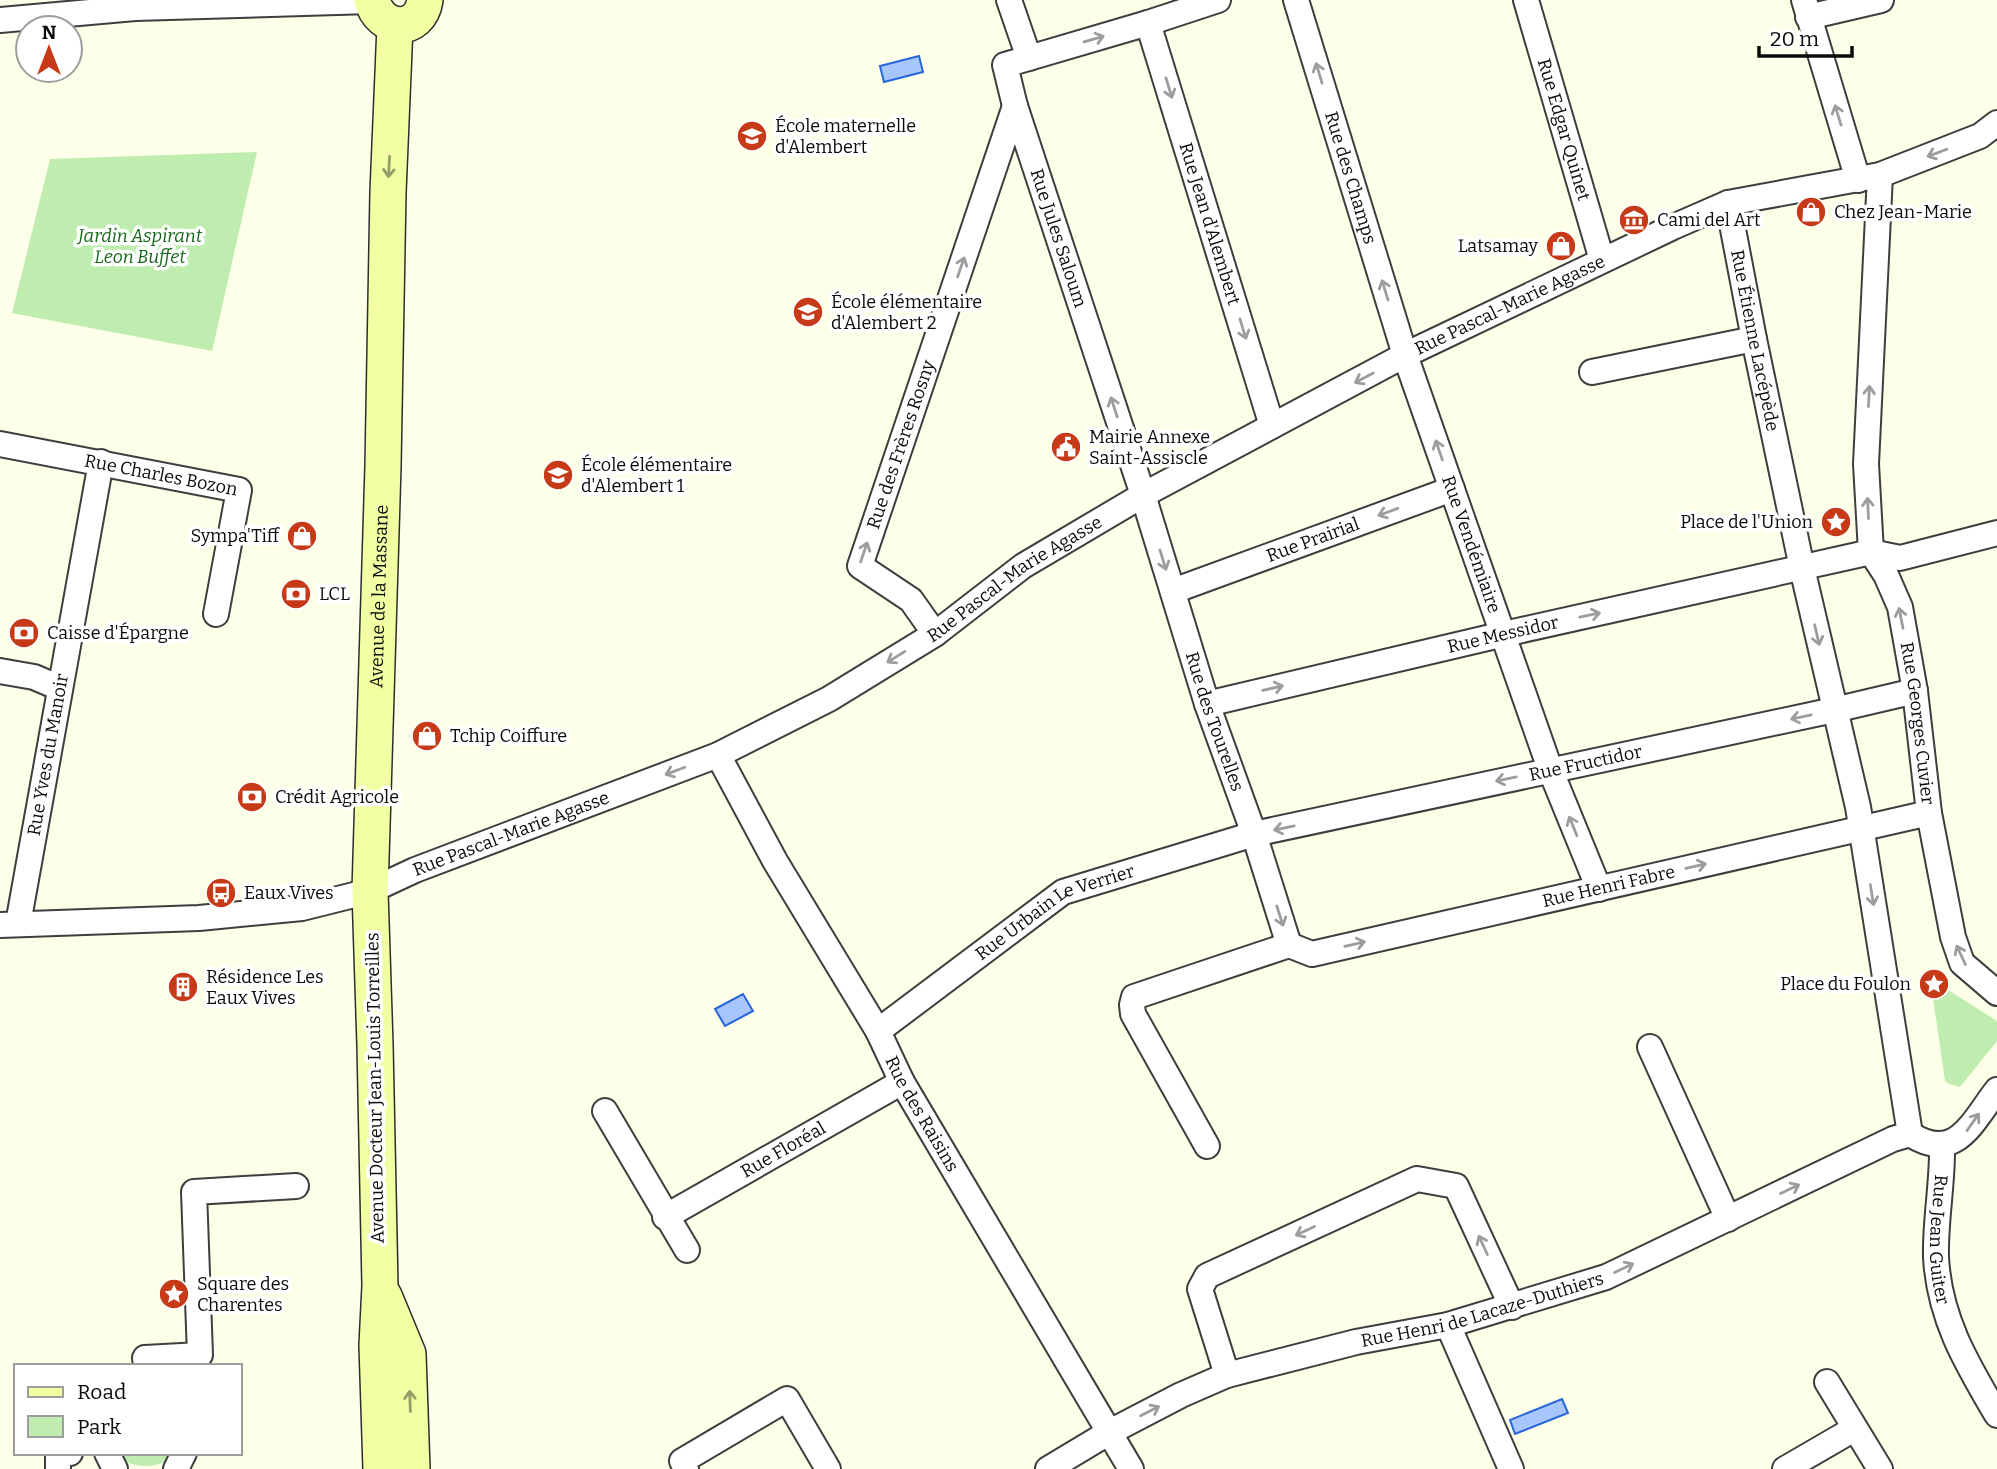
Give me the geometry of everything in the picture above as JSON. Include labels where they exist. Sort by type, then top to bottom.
[{"type":"main road","points":[[371,1],[381,19],[412,15]]},
{"type":"main road","name":"Avenue de la Massane","points":[[370,891],[387,302],[409,237],[413,163],[412,15]]},
{"type":"main road","name":"Avenue Docteur Jean-Louis Torreilles","points":[[370,891],[380,1286],[377,1345],[381,1469]]},
{"type":"main road","name":"Avenue Docteur Jean-Louis Torreilles","points":[[380,1286],[408,1354],[412,1469]]},
{"type":"street","points":[[1009,0],[1029,58],[1218,0]]},
{"type":"street","name":"Rue des Champs","points":[[1296,0],[1405,355]]},
{"type":"street","name":"Rue Edgar Quinet","points":[[1526,0],[1602,260]]},
{"type":"street","points":[[1871,552],[1866,464],[1869,178],[1806,8],[1881,0]]},
{"type":"street","points":[[0,20],[135,4],[371,1]]},
{"type":"street","name":"Rue Jean d'Alembert","points":[[1149,23],[1272,426]]},
{"type":"street","name":"Rue Jules Saloum","points":[[1029,58],[1005,65],[1143,495]]},
{"type":"street","name":"Rue des Frères Rosny","points":[[935,634],[911,600],[860,566],[1016,106]]},
{"type":"street","name":"Rue Pascal-Marie Agasse","points":[[9,924],[199,918],[302,908],[370,891],[438,861],[718,755],[829,699],[935,634],[1023,566],[1143,495],[1405,355],[1728,203],[1869,178],[1980,136],[1997,122]]},
{"type":"street","name":"Rue Étienne Lacépède","points":[[1728,203],[1802,568]]},
{"type":"street","points":[[1592,372],[1754,339]]},
{"type":"street","name":"Rue Vendémiaire","points":[[1405,355],[1550,769],[1599,889]]},
{"type":"street","name":"Rue Charles Bozon","points":[[0,444],[239,490],[216,614]]},
{"type":"street","name":"Rue Yves du Manoir","points":[[9,924],[60,688],[101,462]]},
{"type":"street","name":"Rue Prairial","points":[[1172,591],[1452,489]]},
{"type":"street","name":"Rue des Tourelles","points":[[1143,495],[1207,704],[1254,834],[1289,945]]},
{"type":"street","points":[[1997,533],[1900,558],[1871,552],[1802,568],[1862,827],[1910,1133],[1922,1141],[1942,1144],[1962,1138],[1997,1090]]},
{"type":"street","name":"Rue Georges Cuvier","points":[[1871,552],[1886,575],[1900,607],[1915,691],[1929,813],[1953,937],[1962,962],[1997,993]]},
{"type":"street","name":"Rue Messidor","points":[[1207,704],[1802,568]]},
{"type":"street","points":[[0,671],[34,677],[60,688]]},
{"type":"street","name":"Rue Fructidor","points":[[1254,834],[1915,691]]},
{"type":"street","name":"Rue des Raisins","points":[[718,755],[775,861],[878,1031],[902,1082],[1131,1469]]},
{"type":"street","name":"Rue Henri Fabre","points":[[1289,945],[1312,954],[1929,813]]},
{"type":"street","name":"Rue Urbain Le Verrier","points":[[878,1031],[1063,892],[1254,834]]},
{"type":"street","points":[[1207,1146],[1133,1014],[1134,997],[1289,945]]},
{"type":"street","points":[[1650,1047],[1728,1220]]},
{"type":"street","name":"Rue Floréal","points":[[666,1217],[902,1082]]},
{"type":"street","points":[[605,1111],[687,1250]]},
{"type":"street","name":"Rue Henri de Lacaze-Duthiers","points":[[1048,1469],[1108,1433],[1181,1395],[1227,1375],[1356,1342],[1448,1325],[1606,1277],[1910,1133]]},
{"type":"street","name":"Rue Jean Guiter","points":[[1942,1144],[1936,1257],[1944,1310],[1962,1355],[1997,1415]]},
{"type":"street","points":[[1227,1375],[1200,1289],[1207,1276],[1417,1179],[1456,1186],[1512,1307]]},
{"type":"street","points":[[146,1364],[145,1358],[201,1355],[194,1192],[296,1186]]},
{"type":"street","points":[[1448,1325],[1511,1469]]},
{"type":"street","points":[[1827,1382],[1880,1469]]},
{"type":"street","points":[[686,1469],[682,1461],[787,1399],[828,1469]]},
{"type":"street","points":[[1785,1469],[1854,1429]]},
{"type":"green space","name":"Jardin Aspirant Leon Buffet","points":[[257,152],[212,351],[12,313],[50,159]]},
{"type":"green space","points":[[1948,990],[1997,1021],[1997,1041],[1960,1087],[1945,1081],[1933,998]]},
{"type":"green space","points":[[120,1455],[171,1455],[163,1463],[148,1466],[134,1465]]},
{"type":"water","points":[[919,56],[923,72],[884,82],[880,66]]},
{"type":"water","points":[[743,994],[753,1011],[725,1026],[715,1009]]},
{"type":"water","points":[[1562,1399],[1568,1413],[1515,1434],[1510,1420]]},
{"type":"place","name":"École maternelle d'Alembert","points":[[752,136]]},
{"type":"place","name":"Chez Jean-Marie","points":[[1811,212]]},
{"type":"place","name":"Cami del Art","points":[[1634,220]]},
{"type":"place","name":"Latsamay","points":[[1561,246]]},
{"type":"place","name":"École élémentaire d'Alembert 2","points":[[808,312]]},
{"type":"place","name":"Mairie Annexe Saint-Assiscle","points":[[1066,447]]},
{"type":"place","name":"École élémentaire d'Alembert 1","points":[[558,475]]},
{"type":"place","name":"Place de l'Union","points":[[1836,522]]},
{"type":"place","name":"Sympa'Tiff","points":[[302,536]]},
{"type":"place","name":"LCL","points":[[296,594]]},
{"type":"place","name":"Caisse d'Épargne","points":[[24,633]]},
{"type":"place","name":"Tchip Coiffure","points":[[427,736]]},
{"type":"place","name":"Crédit Agricole","points":[[252,797]]},
{"type":"place","name":"Eaux Vives","points":[[221,893]]},
{"type":"place","name":"Place du Foulon","points":[[1934,984]]},
{"type":"place","name":"Résidence Les Eaux Vives","points":[[183,987]]},
{"type":"place","name":"Square des Charentes","points":[[174,1294]]}]
